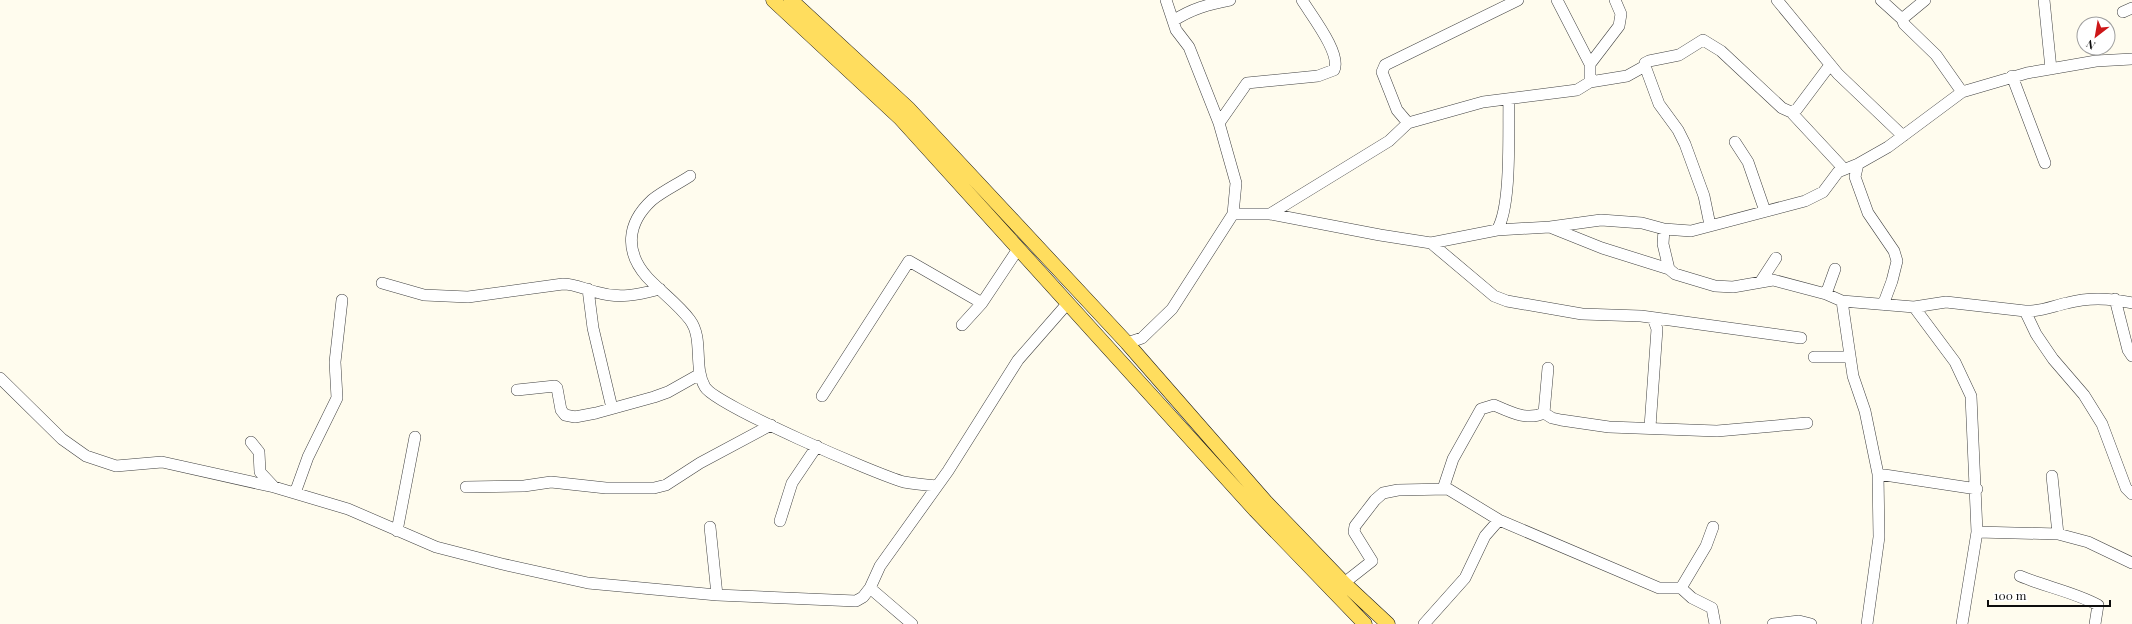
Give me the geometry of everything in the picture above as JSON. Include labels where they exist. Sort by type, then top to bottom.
[{"type":"main road","points":[[773,0],[900,118],[1255,510],[1365,624]]},
{"type":"main road","points":[[791,0],[909,109],[1127,344],[1260,496],[1344,584],[1388,624]]},
{"type":"main road","points":[[1352,611],[1362,601]]},
{"type":"street","points":[[1127,344],[1142,338],[1172,309],[1233,214],[1236,183],[1219,123],[1189,47],[1176,30],[1166,0]]},
{"type":"street","points":[[1173,21],[1204,5],[1230,0]]},
{"type":"street","points":[[1219,123],[1247,84],[1318,76],[1334,70],[1336,59],[1322,32],[1302,0]]},
{"type":"street","points":[[1408,123],[1397,110],[1382,72],[1385,65],[1518,0]]},
{"type":"street","points":[[1557,0],[1590,64],[1590,82]]},
{"type":"street","points":[[1590,64],[1619,26],[1621,14],[1615,0]]},
{"type":"street","points":[[1777,0],[1838,74],[1902,136]]},
{"type":"street","points":[[1881,0],[1902,19],[1904,24],[1936,55],[1962,92]]},
{"type":"street","points":[[1902,19],[1925,0]]},
{"type":"street","points":[[2044,0],[2051,69]]},
{"type":"street","points":[[1270,214],[1389,141],[1408,123],[1483,102],[1577,90],[1590,82],[1627,76],[1645,66],[1649,60],[1686,51],[1703,40],[1721,51],[1782,108],[1791,112],[1844,169]]},
{"type":"street","points":[[1233,214],[1270,214],[1431,243],[1497,230],[1550,227],[1601,220],[1642,223],[1664,229],[1691,231],[1805,201],[1823,192],[1838,172],[1858,164],[1902,136],[1962,92],[2012,76],[2096,61],[2132,59]]},
{"type":"street","points":[[1791,112],[1797,109],[1830,65]]},
{"type":"street","points":[[1645,66],[1660,104],[1678,130],[1685,144],[1704,196],[1710,225]]},
{"type":"street","points":[[2012,76],[2044,163]]},
{"type":"street","points":[[1497,230],[1503,221],[1506,200],[1509,99]]},
{"type":"street","points":[[1735,142],[1748,162],[1765,211]]},
{"type":"street","points":[[1858,164],[1855,178],[1868,213],[1894,251],[1897,261],[1892,282],[1883,305]]},
{"type":"street","points":[[690,176],[652,200],[642,212],[632,232],[631,252],[635,262],[674,301],[691,322],[698,346],[700,374],[705,388],[716,398],[859,466],[904,482],[937,486]]},
{"type":"street","points":[[1550,227],[1602,248],[1669,269],[1675,274],[1715,286],[1733,287],[1773,280],[1826,294],[1842,301],[1914,307],[1946,302],[2025,312],[2038,312],[2068,302],[2092,298],[2115,299],[2132,303]]},
{"type":"street","points":[[1664,229],[1663,244],[1669,269]]},
{"type":"street","points":[[1431,243],[1494,296],[1507,301],[1582,314],[1659,319],[1801,338]]},
{"type":"street","points":[[962,325],[982,303],[1018,250]]},
{"type":"street","points":[[1761,281],[1776,258]]},
{"type":"street","points":[[822,396],[909,261],[982,303]]},
{"type":"street","points":[[1826,294],[1832,282],[1834,269]]},
{"type":"street","points":[[382,283],[424,295],[468,298],[563,284],[573,284],[619,297],[635,296],[660,288]]},
{"type":"street","points":[[588,289],[593,328],[612,408]]},
{"type":"street","points":[[2115,299],[2128,350],[2132,356]]},
{"type":"street","points":[[295,493],[308,457],[337,398],[335,362],[342,300]]},
{"type":"street","points":[[1842,301],[1853,376],[1865,411],[1878,474],[1879,537],[1867,624]]},
{"type":"street","points":[[0,378],[62,439],[86,456],[116,466],[162,462],[274,487],[348,509],[436,547],[502,564],[588,583],[636,589],[717,595],[856,601],[863,597],[870,588],[880,566],[937,486],[1018,360],[1067,304]]},
{"type":"street","points":[[1914,307],[1952,357],[1968,386],[1971,396],[1973,456],[1977,489],[1977,532],[1962,624]]},
{"type":"street","points":[[2025,312],[2036,334],[2053,358],[2084,395],[2102,424],[2126,488],[2132,494]]},
{"type":"street","points":[[1650,427],[1659,319]]},
{"type":"street","points":[[1814,357],[1850,357]]},
{"type":"street","points":[[1544,413],[1548,368]]},
{"type":"street","points":[[517,390],[555,386],[557,388],[561,410],[564,415],[575,417],[668,392],[700,374]]},
{"type":"street","points":[[1443,489],[1453,459],[1481,409],[1494,404],[1525,417],[1537,417],[1544,413]]},
{"type":"street","points":[[1544,413],[1552,418],[1609,428],[1650,427],[1718,431],[1807,423]]},
{"type":"street","points":[[466,487],[524,486],[551,482],[606,488],[654,488],[666,485],[700,462],[771,425]]},
{"type":"street","points":[[397,531],[415,437]]},
{"type":"street","points":[[251,442],[259,452],[260,472],[274,487]]},
{"type":"street","points":[[780,521],[792,483],[817,446]]},
{"type":"street","points":[[1878,474],[1977,489]]},
{"type":"street","points":[[2052,476],[2058,534]]},
{"type":"street","points":[[1344,584],[1372,561],[1354,532],[1355,526],[1375,500],[1383,493],[1398,490],[1448,489],[1499,520],[1659,588],[1681,588],[1692,598],[1712,608],[1715,624]]},
{"type":"street","points":[[1424,624],[1465,578],[1486,536],[1499,520]]},
{"type":"street","points":[[710,527],[717,595]]},
{"type":"street","points":[[1681,588],[1706,546],[1713,527]]},
{"type":"street","points":[[1977,532],[2058,534],[2088,542],[2132,563]]},
{"type":"street","points":[[2020,576],[2037,584],[2083,597],[2098,605],[2095,624]]},
{"type":"street","points":[[870,588],[912,624]]},
{"type":"street","points":[[1773,624],[1799,621],[1811,624]]}]
